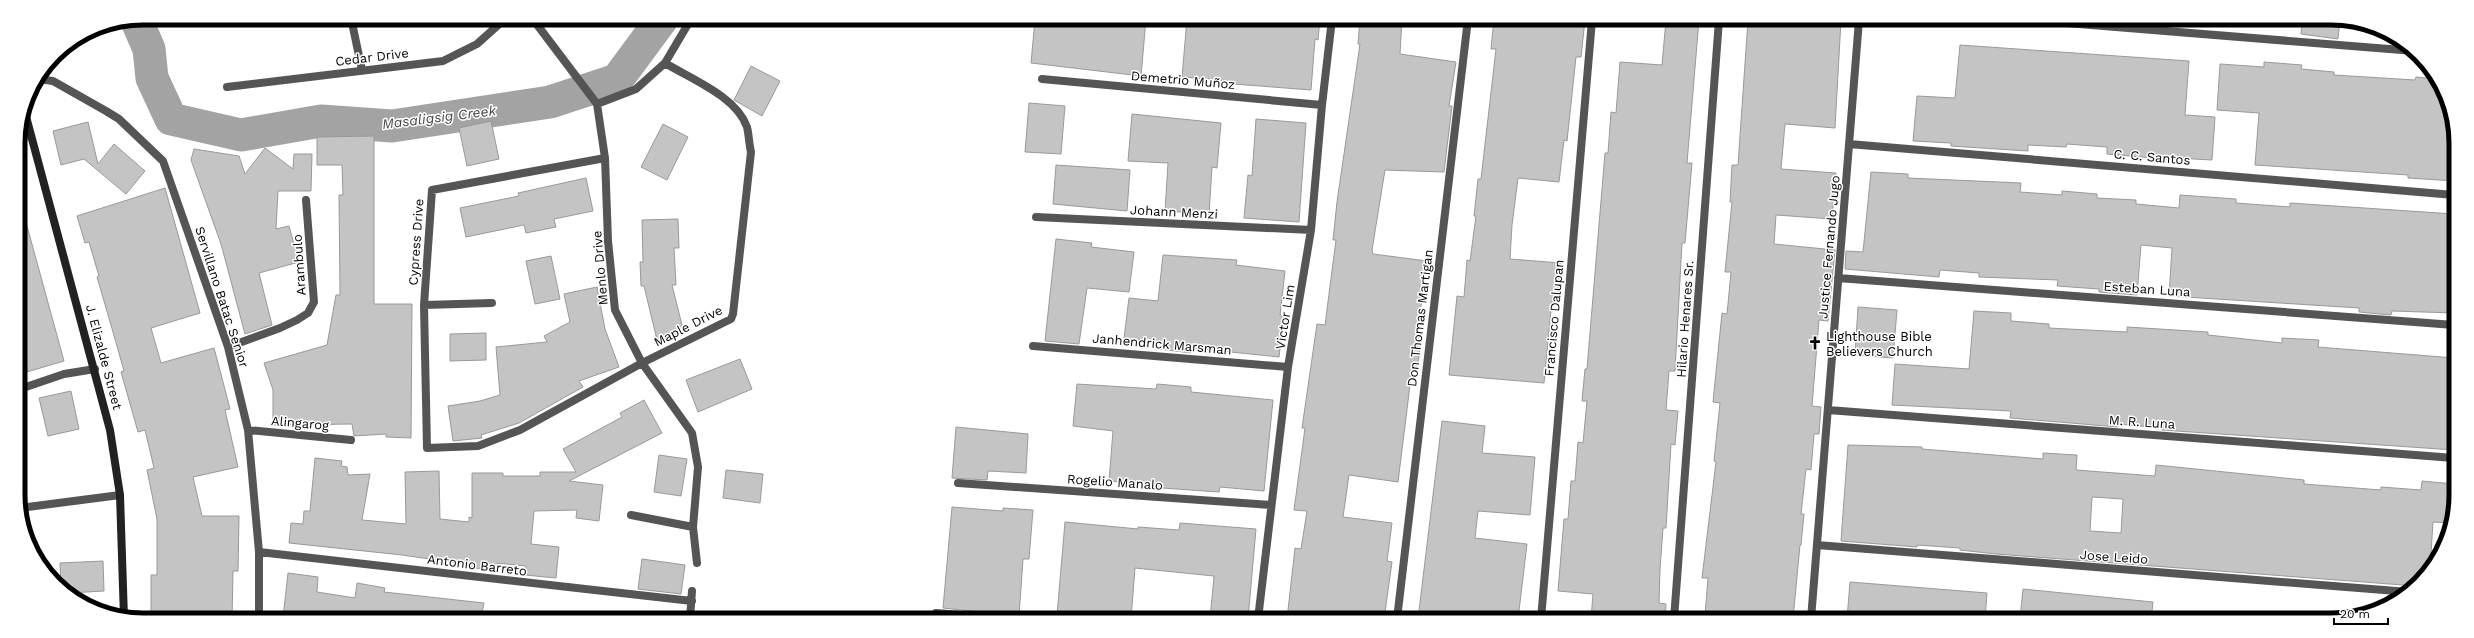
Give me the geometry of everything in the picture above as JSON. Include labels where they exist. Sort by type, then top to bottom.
[{"type":"street","points":[[352,25],[362,70]]},
{"type":"street","name":"Cedar Drive","points":[[228,87],[443,61],[477,44],[498,25]]},
{"type":"street","points":[[537,25],[597,104],[636,89],[665,63],[687,25]]},
{"type":"street","name":"Victor Lim","points":[[1259,613],[1288,367],[1311,230],[1322,104],[1331,25]]},
{"type":"street","name":"Don Thomas Martigan","points":[[1398,613],[1467,25]]},
{"type":"street","name":"Francisco Dalupan","points":[[1542,613],[1592,25]]},
{"type":"street","name":"Hilario Henares Sr.","points":[[1674,613],[1719,25]]},
{"type":"street","name":"Justice Fernando Jugo","points":[[1811,613],[1859,25]]},
{"type":"street","points":[[2092,25],[2403,49]]},
{"type":"street","name":"Maple Drive","points":[[427,448],[478,446],[520,430],[642,362],[731,319],[733,314],[751,152],[746,126],[735,109],[721,96],[665,63]]},
{"type":"street","name":"Demetrio Muñoz","points":[[1042,79],[1322,104]]},
{"type":"street","name":"Servillano Batac Senior","points":[[43,80],[54,81],[106,110],[119,119],[163,161],[228,347],[248,430],[259,552],[259,613]]},
{"type":"street","name":"Menlo Drive","points":[[597,104],[605,158],[608,241],[615,310],[642,362],[692,433],[698,467],[693,527],[697,563]]},
{"type":"street","name":"J. Elizalde Street","points":[[27,121],[95,369],[110,430],[120,495],[124,612]]},
{"type":"street","name":"C. C. Santos","points":[[1849,144],[2449,195]]},
{"type":"street","name":"Cypress Drive","points":[[427,448],[424,305],[432,190],[605,158]]},
{"type":"street","name":"Arambulo","points":[[228,347],[280,328],[308,313],[314,302],[306,200]]},
{"type":"street","name":"Johann Menzi","points":[[1036,217],[1311,230]]},
{"type":"street","name":"Esteban Luna","points":[[1838,278],[2449,325]]},
{"type":"street","points":[[424,305],[492,303]]},
{"type":"street","name":"Janhendrick Marsman","points":[[1033,346],[1288,367]]},
{"type":"street","points":[[25,387],[64,374],[95,369]]},
{"type":"street","name":"M. R. Luna","points":[[1828,410],[2449,458]]},
{"type":"street","name":"Alingarog","points":[[248,430],[351,440]]},
{"type":"street","name":"Rogelio Manalo","points":[[958,483],[1271,505]]},
{"type":"street","points":[[26,507],[120,495]]},
{"type":"street","points":[[631,515],[693,527]]},
{"type":"street","name":"Jose Leido","points":[[1817,545],[2399,591]]},
{"type":"street","name":"Antonio Barreto","points":[[259,552],[692,601]]},
{"type":"street","points":[[691,613],[692,591]]},
{"type":"building","points":[[1035,25],[1145,25],[1141,76],[1031,63]]},
{"type":"building","points":[[1186,25],[1319,25],[1318,40],[1315,39],[1311,90],[1221,83],[1221,80],[1182,77]]},
{"type":"building","points":[[1360,25],[1402,25],[1400,54],[1456,62],[1449,106],[1452,106],[1444,172],[1385,170],[1372,250],[1373,254],[1427,261],[1417,335],[1422,335],[1417,369],[1412,369],[1398,482],[1349,475],[1343,517],[1392,523],[1387,561],[1392,562],[1385,613],[1288,613],[1295,548],[1301,549],[1307,511],[1294,510],[1305,428],[1302,428],[1317,324],[1325,325],[1336,240],[1333,240],[1337,202],[1360,44],[1358,44]]},
{"type":"building","points":[[1493,25],[1584,25],[1581,57],[1576,57],[1567,141],[1564,140],[1559,182],[1518,178],[1512,225],[1510,259],[1561,263],[1558,302],[1552,301],[1544,383],[1449,375],[1457,296],[1464,297],[1467,260],[1470,261],[1476,216],[1474,216],[1478,179],[1481,179],[1496,49],[1491,49]]},
{"type":"building","points":[[1666,25],[1699,25],[1687,163],[1692,163],[1685,243],[1682,243],[1675,371],[1669,371],[1666,410],[1678,411],[1675,445],[1671,444],[1666,528],[1663,528],[1660,569],[1659,603],[1666,604],[1665,613],[1591,613],[1593,594],[1558,591],[1564,519],[1568,519],[1571,481],[1575,481],[1578,442],[1583,443],[1587,401],[1582,401],[1585,369],[1587,369],[1605,153],[1608,153],[1611,112],[1616,113],[1620,62],[1662,65]]},
{"type":"building","points":[[1748,25],[1841,25],[1835,128],[1785,124],[1781,169],[1836,173],[1832,219],[1776,215],[1774,244],[1835,250],[1828,321],[1819,320],[1812,406],[1821,407],[1819,434],[1814,434],[1811,470],[1806,469],[1801,514],[1804,514],[1794,613],[1705,613],[1708,578],[1702,578],[1716,462],[1714,461],[1720,403],[1713,402],[1722,313],[1727,314],[1731,272],[1725,272],[1732,202],[1730,202],[1732,165],[1738,165]]},
{"type":"building","points":[[2302,25],[2339,25],[2338,39],[2301,34]]},
{"type":"building","points":[[1960,45],[2189,61],[2185,115],[2215,117],[2212,160],[2177,158],[2177,160],[2107,154],[2107,147],[2067,144],[2066,147],[2028,145],[2028,151],[1951,146],[1951,143],[1913,141],[1917,96],[1955,98]]},
{"type":"building","points":[[2264,62],[2302,65],[2301,69],[2334,72],[2334,75],[2415,80],[2416,77],[2430,78],[2443,105],[2447,120],[2449,135],[2449,181],[2408,178],[2408,175],[2255,165],[2259,113],[2217,110],[2220,64],[2264,67]]},
{"type":"building","points":[[751,66],[780,81],[762,116],[734,100]]},
{"type":"building","points":[[1029,103],[1065,106],[1061,154],[1025,152]]},
{"type":"building","points":[[1132,114],[1221,123],[1217,168],[1212,167],[1209,214],[1165,211],[1168,163],[1128,161]]},
{"type":"building","points":[[1256,119],[1306,123],[1299,222],[1244,218],[1248,175],[1252,176]]},
{"type":"building","points":[[491,121],[499,159],[467,166],[459,128]]},
{"type":"building","points":[[88,122],[98,164],[114,144],[145,171],[126,194],[84,159],[61,165],[53,131]]},
{"type":"building","points":[[663,124],[688,137],[667,180],[641,167]]},
{"type":"building","points":[[374,136],[374,304],[412,304],[411,438],[386,437],[386,434],[354,436],[352,424],[273,425],[273,390],[264,363],[327,345],[336,295],[340,295],[339,195],[343,195],[342,165],[317,165],[317,137]]},
{"type":"building","points":[[265,148],[293,169],[294,154],[312,154],[311,191],[278,191],[276,229],[289,226],[299,262],[259,273],[272,325],[245,334],[221,244],[191,160],[194,149],[239,156],[245,174]]},
{"type":"building","points":[[1056,165],[1130,170],[1127,211],[1053,204]]},
{"type":"building","points":[[1871,172],[1908,174],[1908,178],[2021,183],[2020,192],[2062,195],[2062,191],[2097,194],[2097,198],[2136,200],[2136,204],[2179,208],[2180,195],[2236,199],[2236,203],[2290,207],[2290,203],[2449,214],[2449,313],[2392,311],[2391,315],[2359,312],[2359,308],[2169,296],[2172,248],[2141,245],[2137,295],[2099,292],[2099,289],[2057,286],[2058,280],[1979,277],[1979,273],[1940,270],[1939,277],[1845,269],[1846,251],[1863,252]]},
{"type":"building","points":[[586,178],[593,211],[554,219],[556,227],[526,233],[524,225],[466,237],[460,208],[519,196],[518,193]]},
{"type":"building","points":[[165,188],[200,313],[151,328],[161,363],[214,348],[230,409],[225,410],[238,467],[193,477],[202,516],[239,516],[238,571],[233,571],[232,613],[151,613],[151,575],[157,575],[157,519],[147,470],[154,468],[145,430],[138,432],[121,372],[124,371],[97,277],[99,276],[89,242],[85,243],[77,216]]},
{"type":"building","points":[[25,219],[64,361],[25,373]]},
{"type":"building","points":[[678,219],[679,248],[674,248],[676,285],[672,285],[684,333],[657,340],[644,286],[641,286],[640,262],[643,262],[642,220]]},
{"type":"building","points":[[1056,239],[1092,243],[1091,247],[1134,252],[1129,292],[1087,288],[1079,344],[1045,341]]},
{"type":"building","points":[[1163,255],[1237,260],[1236,265],[1285,271],[1280,316],[1284,316],[1279,357],[1192,348],[1191,353],[1160,349],[1161,342],[1124,338],[1129,298],[1158,301]]},
{"type":"building","points":[[551,256],[560,299],[535,304],[526,261]]},
{"type":"building","points":[[597,287],[605,329],[619,367],[579,381],[583,387],[519,423],[481,435],[482,438],[453,441],[448,406],[480,401],[500,395],[496,347],[547,342],[544,336],[570,322],[564,294]]},
{"type":"building","points":[[1858,307],[1897,310],[1893,358],[1855,355]]},
{"type":"building","points":[[1974,311],[2011,313],[2011,321],[2049,324],[2049,328],[2127,332],[2127,327],[2208,332],[2208,335],[2282,343],[2282,338],[2319,340],[2318,347],[2449,358],[2449,450],[2162,430],[2162,428],[2118,424],[2118,427],[2010,418],[2011,411],[1892,405],[1895,364],[1969,369]]},
{"type":"building","points":[[486,333],[486,360],[450,361],[450,334]]},
{"type":"building","points":[[740,359],[752,389],[698,412],[686,380]]},
{"type":"building","points":[[1077,384],[1156,389],[1157,384],[1191,387],[1191,392],[1273,400],[1264,491],[1220,487],[1219,492],[1148,487],[1149,484],[1109,481],[1113,431],[1073,426]]},
{"type":"building","points":[[71,391],[79,429],[48,436],[39,398]]},
{"type":"building","points":[[644,400],[662,433],[569,481],[603,485],[599,521],[576,518],[577,510],[534,511],[531,544],[559,547],[556,578],[525,575],[526,566],[497,563],[496,570],[464,567],[464,564],[402,555],[289,543],[291,523],[303,524],[304,511],[310,511],[315,458],[342,461],[341,466],[347,467],[348,475],[370,474],[362,520],[406,524],[405,472],[439,471],[440,519],[469,522],[469,517],[472,518],[472,473],[503,473],[503,476],[540,476],[540,472],[576,472],[563,449],[622,417],[620,413]]},
{"type":"building","points":[[1442,421],[1485,426],[1482,453],[1535,457],[1530,515],[1478,511],[1475,538],[1527,544],[1519,613],[1419,613]]},
{"type":"building","points":[[956,427],[1028,434],[1026,473],[988,471],[987,480],[952,478]]},
{"type":"building","points":[[1848,445],[1922,447],[1922,449],[2043,459],[2043,453],[2077,455],[2076,470],[2155,476],[2156,465],[2304,480],[2304,484],[2381,490],[2381,487],[2421,490],[2422,481],[2449,484],[2449,503],[2446,523],[2433,522],[2431,558],[2420,573],[2407,585],[1996,554],[1960,550],[1960,548],[1917,545],[1917,547],[1841,541]],"holes":[[[2092,497],[2123,499],[2121,533],[2090,531]]]},
{"type":"building","points":[[659,455],[687,459],[681,496],[654,492]]},
{"type":"building","points":[[726,470],[763,474],[760,503],[723,498]]},
{"type":"building","points":[[952,507],[1003,511],[1003,508],[1033,510],[1029,559],[1023,559],[1019,613],[990,613],[943,608]]},
{"type":"building","points":[[1065,522],[1138,529],[1138,527],[1179,530],[1180,523],[1256,529],[1249,613],[1211,613],[1214,576],[1135,568],[1131,613],[1057,613]]},
{"type":"building","points":[[642,559],[685,565],[681,594],[638,589]]},
{"type":"building","points":[[103,561],[104,591],[76,593],[61,580],[60,563]]},
{"type":"building","points":[[288,573],[318,577],[317,592],[355,598],[357,583],[385,588],[384,592],[484,603],[482,613],[284,613]]},
{"type":"building","points":[[1850,582],[1987,593],[1985,613],[1847,613]]},
{"type":"building","points":[[2023,589],[2153,602],[2152,613],[2021,613]]},
{"type":"waterway","name":"Masaligsig Creek","points":[[139,25],[149,49],[152,78],[171,119],[241,135],[321,121],[392,126],[550,102],[617,80],[658,25]]},
{"type":"place","name":"Lighthouse Bible Believers Church","points":[[1815,343]]}]
